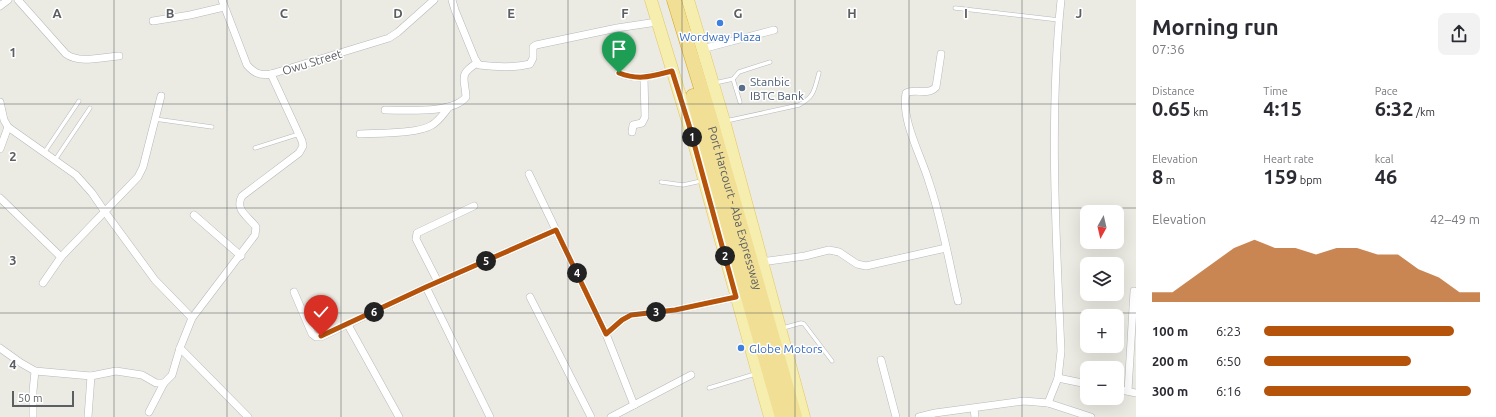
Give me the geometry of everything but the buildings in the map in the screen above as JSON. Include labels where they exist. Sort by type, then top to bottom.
[{"type":"highway","name":"Port Harcourt - Aba Expressway","points":[[664,0],[782,417]]},
{"type":"highway","name":"Port Harcourt - Aba Expressway","points":[[674,0],[684,70],[708,114],[795,417]]},
{"type":"main road","points":[[651,0],[657,22],[684,70],[704,180],[770,417]]},
{"type":"main road","points":[[688,0],[724,121],[804,417]]},
{"type":"street","points":[[0,6],[8,0]]},
{"type":"street","points":[[18,0],[66,54],[72,58],[80,60],[119,56]]},
{"type":"street","name":"Owu Street","points":[[223,3],[247,65],[257,74],[261,75],[271,74],[389,38],[398,32],[434,0]]},
{"type":"street","points":[[452,0],[454,10],[477,63],[479,65],[497,67],[530,64],[533,58],[533,47],[536,45],[617,28],[657,22]]},
{"type":"street","points":[[1048,403],[1058,378],[1061,351],[1054,180],[1055,82],[1059,20],[1062,0]]},
{"type":"street","points":[[153,21],[190,14],[223,3]]},
{"type":"street","points":[[702,49],[774,30]]},
{"type":"street","points":[[941,54],[936,87],[933,90],[925,92],[911,90],[906,93],[905,104],[907,121],[929,182],[958,301]]},
{"type":"street","points":[[385,110],[454,106],[466,97],[464,75],[467,70],[477,63]]},
{"type":"street","points":[[619,73],[636,78],[684,70]]},
{"type":"street","points":[[149,412],[164,383],[172,375],[180,348],[192,318],[253,240],[256,232],[254,224],[242,211],[239,204],[242,196],[299,154],[303,146],[299,134],[271,74]]},
{"type":"street","points":[[632,132],[633,125],[642,122],[645,117],[644,77]]},
{"type":"street","points":[[43,283],[61,257],[138,177],[143,167],[160,96]]},
{"type":"street","points":[[0,102],[4,120],[8,127],[76,175],[92,193],[155,280],[192,318]]},
{"type":"street","points":[[360,134],[409,131],[426,128],[438,120],[449,107]]},
{"type":"street","points":[[0,149],[8,127]]},
{"type":"street","points":[[529,174],[606,334],[634,405]]},
{"type":"street","points":[[0,198],[61,257]]},
{"type":"street","points":[[438,282],[416,239],[417,233],[474,206]]},
{"type":"street","points":[[194,215],[241,256]]},
{"type":"street","points":[[294,292],[312,334],[316,337],[321,336],[348,325],[426,287],[556,230]]},
{"type":"street","points":[[761,262],[805,256],[829,250],[839,252],[857,264],[866,266],[946,248]]},
{"type":"street","points":[[426,287],[490,417]]},
{"type":"street","points":[[1128,391],[1134,291]]},
{"type":"street","points":[[530,297],[591,417]]},
{"type":"street","points":[[606,334],[622,320],[631,315],[675,310],[736,297]]},
{"type":"street","points":[[348,325],[399,417]]},
{"type":"street","points":[[0,348],[21,364],[35,371],[91,376],[116,371],[142,375],[156,383],[164,383]]},
{"type":"street","points":[[180,348],[248,417]]},
{"type":"street","points":[[882,360],[896,417]]},
{"type":"street","points":[[33,417],[35,371]]},
{"type":"street","points":[[611,417],[691,375]]},
{"type":"street","points":[[88,417],[91,376]]},
{"type":"street","points":[[1058,378],[1080,383]]},
{"type":"street","points":[[1124,390],[1136,393]]},
{"type":"street","points":[[919,417],[935,413],[974,409],[1024,401],[1048,403],[1091,417]]},
{"type":"street","points":[[974,409],[975,417]]},
{"type":"lane","points":[[955,8],[1059,20]]},
{"type":"lane","points":[[712,84],[733,79],[739,72],[770,62]]},
{"type":"lane","points":[[724,121],[799,105],[809,100],[813,94],[819,73]]},
{"type":"lane","points":[[733,79],[740,102]]},
{"type":"lane","points":[[44,153],[79,101]]},
{"type":"lane","points":[[55,160],[90,108]]},
{"type":"lane","points":[[155,118],[212,127]]},
{"type":"lane","points":[[256,148],[299,134]]},
{"type":"lane","points":[[661,182],[683,185],[704,180]]},
{"type":"lane","points":[[780,329],[802,323],[832,361]]},
{"type":"lane","points":[[709,388],[758,373]]},
{"type":"place","name":"Wordway Plaza","points":[[720,23]]},
{"type":"place","name":"Stanbic IBTC Bank","points":[[742,88]]},
{"type":"place","name":"Globe Motors","points":[[741,348]]},
{"type":"route","points":[[321,336],[348,325],[426,287],[556,230],[606,334],[622,320],[631,315],[675,310],[736,297],[689,125],[672,71],[636,78],[619,73]]}]
